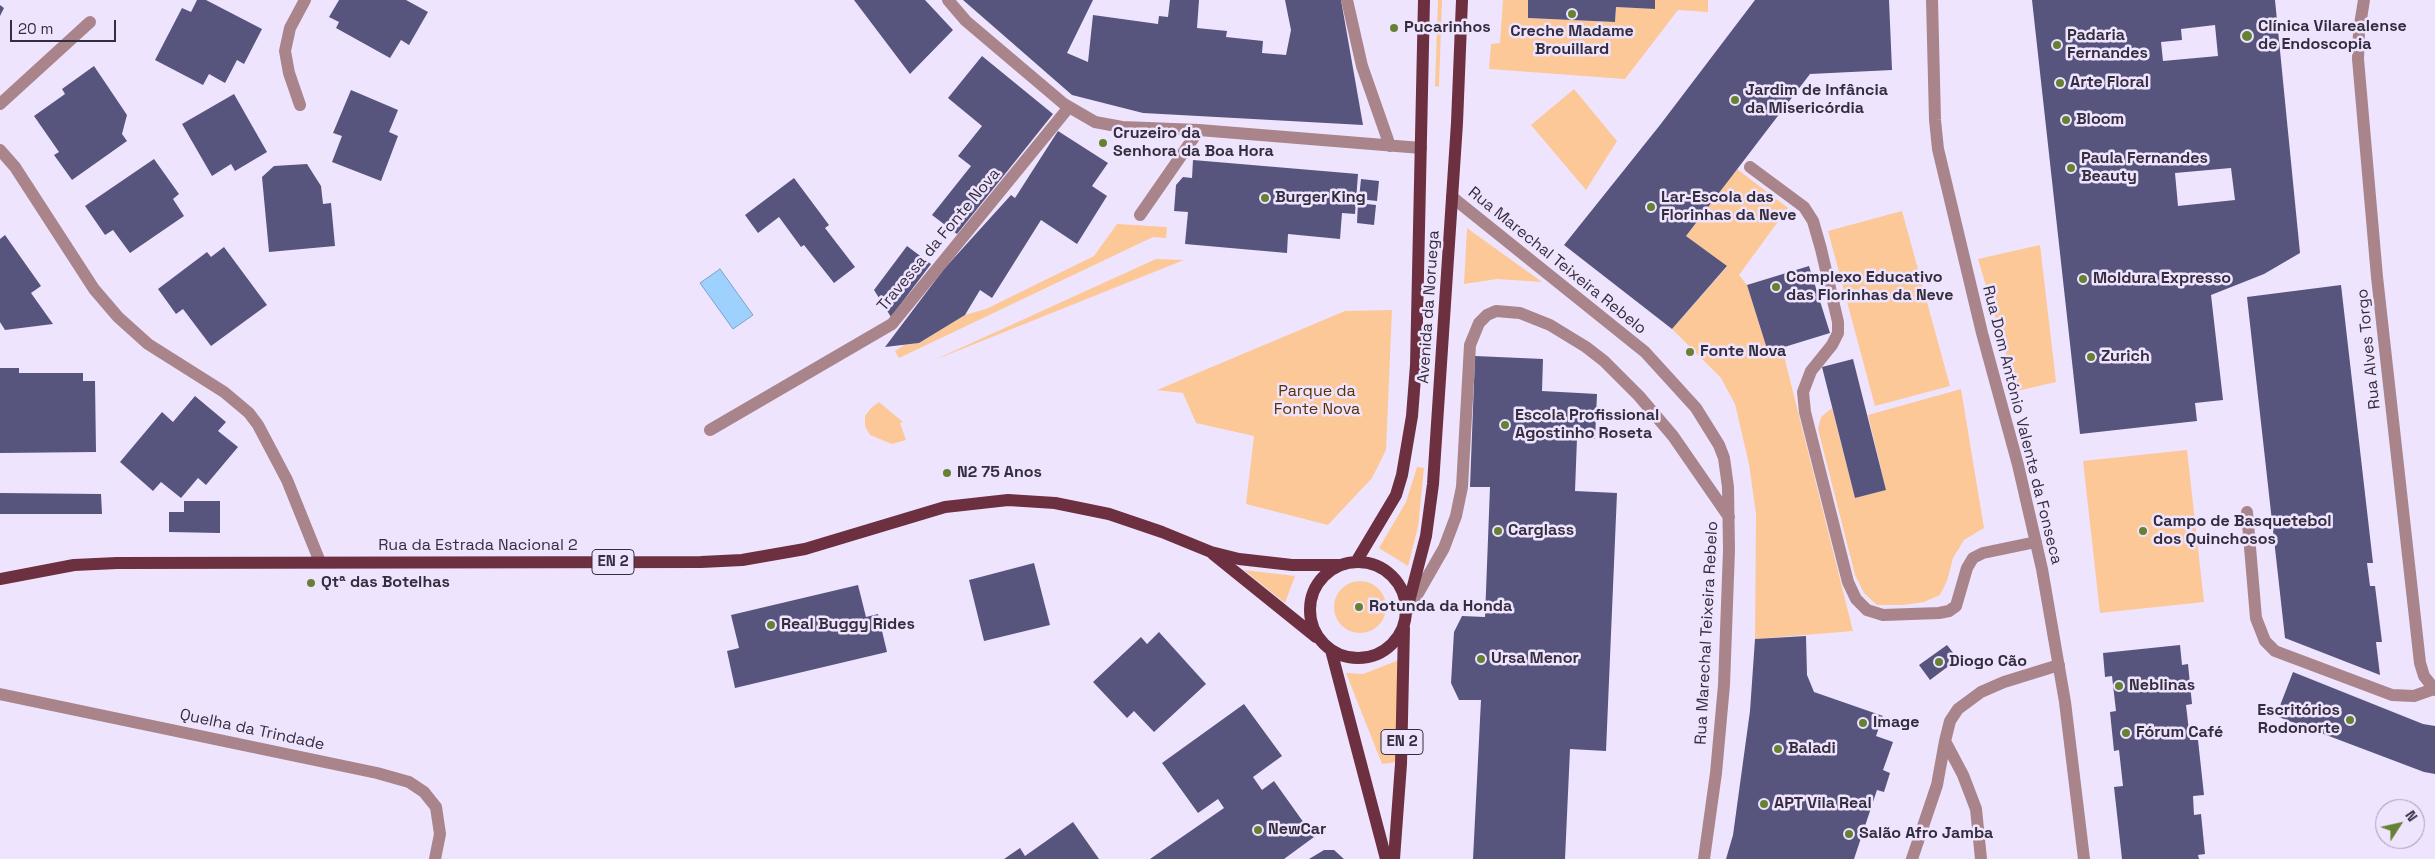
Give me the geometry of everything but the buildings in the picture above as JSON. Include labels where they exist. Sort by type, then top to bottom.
[{"type":"main road","name":"Avenida da Noruega","points":[[1356,562],[1396,495],[1407,449],[1415,385],[1424,0]]},
{"type":"main road","name":"Avenida da Noruega","points":[[1405,619],[1419,566],[1431,503],[1452,197],[1462,0]]},
{"type":"main road","name":"Rua da Estrada Nacional 2","points":[[0,580],[54,568],[95,564],[701,562],[742,560],[805,549],[945,507],[1008,500],[1055,503],[1109,514],[1162,532],[1211,552]]},
{"type":"main road","name":"EN 2","points":[[1211,552],[1331,650],[1345,657],[1360,659],[1375,656],[1388,648],[1399,636],[1405,619]]},
{"type":"main road","name":"EN 2","points":[[1211,552],[1292,566],[1340,565],[1356,562],[1372,564],[1386,571],[1397,583],[1404,597],[1405,619],[1401,764],[1394,859]]},
{"type":"main road","name":"EN 2","points":[[1320,640],[1312,626],[1309,612],[1311,597],[1317,584],[1327,572],[1340,565]]},
{"type":"main road","name":"EN 2","points":[[1331,650],[1386,859]]},
{"type":"street","points":[[300,105],[289,72],[285,51],[290,28],[305,0]]},
{"type":"street","points":[[948,0],[966,21],[985,38],[1069,108],[1095,122],[1122,127],[1199,130],[1421,148]]},
{"type":"street","points":[[1347,0],[1362,66],[1390,146]]},
{"type":"street","name":"Rua Dom António Valente da Fonseca","points":[[1932,0],[1935,120],[1938,149],[1982,332],[2018,465],[2036,542],[2060,665],[2084,859]]},
{"type":"street","name":"Rua Alves Torgo","points":[[2364,0],[2359,31],[2358,59],[2377,277],[2420,663],[2424,676],[2435,690]]},
{"type":"street","points":[[0,104],[90,22]]},
{"type":"street","name":"Travessa da Fonte Nova","points":[[710,430],[892,324],[1069,108]]},
{"type":"street","points":[[1140,214],[1199,130]]},
{"type":"street","points":[[0,150],[15,167],[94,289],[118,317],[148,344],[224,392],[249,413],[287,480],[320,562]]},
{"type":"street","points":[[1750,167],[1804,207],[1813,221],[1821,249],[1838,322],[1838,334],[1832,345],[1811,371],[1804,387],[1804,402],[1848,582],[1856,599],[1867,610],[1883,615],[1949,611],[1956,606],[1967,568],[1973,558],[1983,553],[2036,542]]},
{"type":"street","name":"Rua Marechal Teixeira Rebelo","points":[[1452,197],[1630,338],[1680,388],[1710,429],[1724,458],[1728,487],[1729,518],[1728,590],[1722,706],[1714,793],[1704,859]]},
{"type":"street","points":[[1405,619],[1444,548],[1456,516],[1461,496],[1470,345],[1479,323],[1487,315],[1496,312],[1520,313],[1550,325],[1586,346],[1604,361],[1639,396],[1673,436],[1729,518]]},
{"type":"street","points":[[2247,512],[2256,618],[2265,641],[2275,651],[2392,695],[2414,696],[2435,690]]},
{"type":"street","points":[[1912,859],[1937,785],[1950,721],[1958,709],[1981,692],[2004,682],[2060,665]]},
{"type":"street","name":"Quelha da Trindade","points":[[0,694],[377,773],[408,782],[424,792],[436,807],[440,834],[435,859]]},
{"type":"street","points":[[1945,741],[1963,775],[1976,809],[1981,859]]},
{"type":"green space","points":[[1438,0],[1442,0],[1439,87],[1435,86]]},
{"type":"green space","points":[[1503,0],[1528,0],[1528,18],[1615,22],[1616,7],[1655,9],[1655,0],[1708,0],[1708,12],[1678,10],[1625,79],[1489,69],[1491,44],[1500,43]]},
{"type":"green space","points":[[1574,89],[1617,141],[1586,190],[1531,125]]},
{"type":"green space","points":[[1737,169],[1788,208],[1739,275],[1747,285],[1768,352],[1782,348],[1853,631],[1755,639],[1756,514],[1749,464],[1735,404],[1721,378],[1672,329],[1727,267],[1686,236]]},
{"type":"green space","points":[[1902,211],[1950,386],[1875,406],[1828,231]]},
{"type":"green space","points":[[1117,224],[1167,227],[1166,238],[1153,237],[899,358],[895,351],[904,345],[919,343],[965,315],[986,309],[1094,256]]},
{"type":"green space","points":[[1467,228],[1542,282],[1497,279],[1464,284]]},
{"type":"green space","points":[[2040,245],[2056,382],[2017,391],[1978,259]]},
{"type":"green space","points":[[1156,259],[1184,260],[932,361]]},
{"type":"green space","name":"Parque da Fonte Nova","points":[[1392,310],[1386,450],[1372,478],[1328,525],[1246,504],[1254,436],[1196,423],[1183,393],[1157,390],[1345,311]]},
{"type":"green space","points":[[1961,389],[1984,528],[1964,540],[1953,558],[1947,581],[1940,595],[1924,602],[1903,605],[1877,605],[1864,593],[1855,575],[1818,429],[1821,417],[1832,408],[1855,498],[1886,490],[1868,415]]},
{"type":"green space","points":[[879,402],[903,422],[900,423],[906,440],[892,444],[870,435],[865,426],[865,416]]},
{"type":"green space","name":"Campo de Basquetebol dos Quinchosos","points":[[2187,450],[2204,602],[2100,613],[2083,461]]},
{"type":"green space","points":[[1417,467],[1424,468],[1418,527],[1408,566],[1379,548],[1406,502]]},
{"type":"green space","points":[[1244,570],[1295,576],[1285,603]]},
{"type":"green space","points":[[1360,581],[1370,583],[1378,589],[1384,597],[1386,607],[1384,617],[1378,625],[1370,631],[1360,633],[1350,631],[1342,625],[1336,617],[1334,607],[1336,597],[1342,589],[1350,583]]},
{"type":"green space","points":[[1399,660],[1397,762],[1382,764],[1346,673],[1363,674]]},
{"type":"water","points":[[720,269],[753,315],[733,329],[700,283]]},
{"type":"place","name":"Creche Madame Brouillard","points":[[1572,14]]},
{"type":"place","name":"Pucarinhos","points":[[1394,28]]},
{"type":"place","name":"Clínica Vilarealense de Endoscopia","points":[[2247,36]]},
{"type":"place","name":"Padaria Fernandes","points":[[2057,45]]},
{"type":"place","name":"Arte Floral","points":[[2060,83]]},
{"type":"place","name":"Jardim de Infância da Misericórdia","points":[[1735,100]]},
{"type":"place","name":"Bloom","points":[[2066,120]]},
{"type":"place","name":"Cruzeiro da Senhora da Boa Hora","points":[[1103,143]]},
{"type":"place","name":"Paula Fernandes Beauty","points":[[2071,168]]},
{"type":"place","name":"Burger King","points":[[1265,198]]},
{"type":"place","name":"Lar-Escola das Florinhas da Neve","points":[[1651,207]]},
{"type":"place","name":"Moldura Expresso","points":[[2083,279]]},
{"type":"place","name":"Complexo Educativo das Florinhas da Neve","points":[[1776,287]]},
{"type":"place","name":"Fonte Nova","points":[[1690,352]]},
{"type":"place","name":"Zurich","points":[[2091,357]]},
{"type":"place","name":"Escola Profissional Agostinho Roseta","points":[[1505,425]]},
{"type":"place","name":"N2 75 Anos","points":[[947,473]]},
{"type":"place","name":"Carglass","points":[[1498,531]]},
{"type":"place","name":"Campo de Basquetebol dos Quinchosos","points":[[2143,531]]},
{"type":"place","name":"Qtª das Botelhas","points":[[311,583]]},
{"type":"place","name":"Rotunda da Honda","points":[[1359,607]]},
{"type":"place","name":"Real Buggy Rides","points":[[771,625]]},
{"type":"place","name":"Ursa Menor","points":[[1481,659]]},
{"type":"place","name":"Diogo Cão","points":[[1939,662]]},
{"type":"place","name":"Neblinas","points":[[2119,686]]},
{"type":"place","name":"Escritórios Rodonorte","points":[[2350,720]]},
{"type":"place","name":"Image","points":[[1863,723]]},
{"type":"place","name":"Fórum Café","points":[[2126,733]]},
{"type":"place","name":"Baladi","points":[[1778,749]]},
{"type":"place","name":"APT Vila Real","points":[[1764,804]]},
{"type":"place","name":"NewCar","points":[[1258,830]]},
{"type":"place","name":"Salão Afro Jamba","points":[[1849,834]]}]
